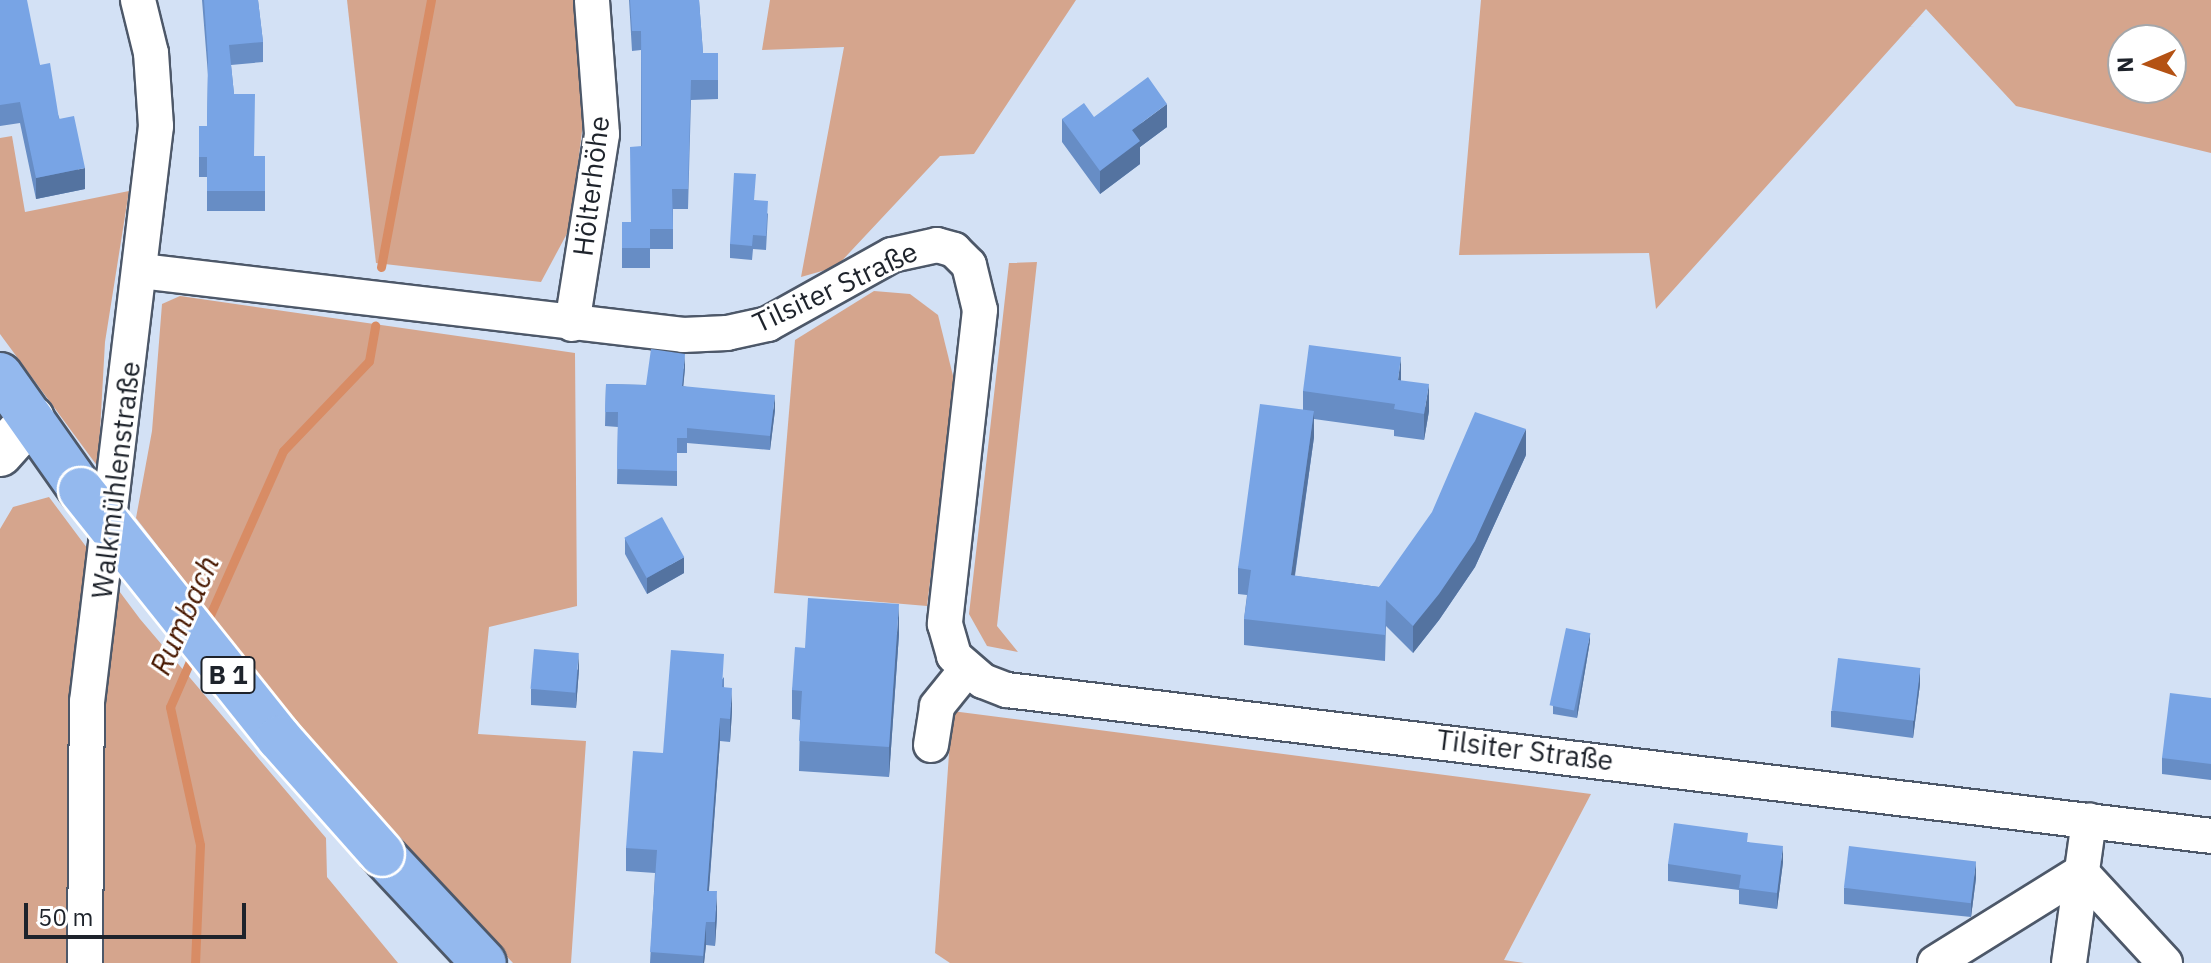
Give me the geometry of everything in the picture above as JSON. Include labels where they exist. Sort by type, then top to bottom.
[{"type":"main road","name":"B 1","points":[[0,375],[81,490],[279,738],[484,963]]},
{"type":"main road","points":[[0,454],[32,418]]},
{"type":"street","name":"Walkmühlenstraße","points":[[85,963],[87,702],[156,126],[151,53],[138,0]]},
{"type":"street","name":"Hölterhöhe","points":[[572,324],[602,134],[592,0]]},
{"type":"street","name":"Tilsiter Straße","points":[[141,271],[639,333],[727,333],[803,308],[892,255],[920,245],[954,250],[969,265],[980,310],[945,624],[954,656],[966,670],[1007,690],[2211,836]]},
{"type":"street","points":[[931,745],[937,706],[966,670]]},
{"type":"street","points":[[2069,963],[2089,820]]},
{"type":"street","points":[[1935,963],[2081,872]]},
{"type":"street","points":[[2081,872],[2165,963]]},
{"type":"shaded area","points":[[347,0],[574,0],[586,99],[570,228],[541,282],[376,263]]},
{"type":"shaded area","points":[[770,0],[1076,0],[974,154],[940,156],[836,267],[801,277],[844,47],[762,50]]},
{"type":"shaded area","points":[[1481,0],[2211,0],[2211,153],[2016,106],[1926,9],[1656,309],[1649,253],[1459,255]]},
{"type":"shaded area","points":[[12,136],[25,212],[129,191],[105,342],[98,467],[0,334],[0,138]]},
{"type":"shaded area","points":[[1037,262],[997,626],[1018,652],[987,646],[969,614],[1009,263]]},
{"type":"shaded area","points":[[874,291],[910,294],[938,315],[955,384],[927,606],[774,593],[795,340]]},
{"type":"shaded area","points":[[180,296],[575,353],[577,606],[489,627],[478,734],[586,741],[571,963],[513,963],[409,853],[262,680],[136,518],[152,431],[162,304]]},
{"type":"shaded area","points":[[49,497],[140,619],[326,838],[327,877],[398,963],[0,963],[0,529],[13,507]]},
{"type":"shaded area","points":[[952,711],[1591,794],[1504,960],[1524,963],[950,963],[935,953]]},
{"type":"building","points":[[0,0],[27,0],[40,65],[50,63],[59,119],[74,116],[85,168],[36,178],[20,102],[0,105]]},
{"type":"building","points":[[204,0],[258,0],[263,42],[229,45],[234,94],[255,94],[254,156],[265,156],[265,191],[207,191],[207,157],[199,157],[199,126],[207,126],[208,58]]},
{"type":"building","points":[[630,0],[699,0],[703,53],[718,53],[718,80],[691,80],[688,189],[672,189],[673,229],[650,229],[650,248],[622,248],[622,222],[631,222],[630,147],[642,146],[641,31],[632,31]]},
{"type":"building","points":[[1148,77],[1167,104],[1132,130],[1140,141],[1100,171],[1062,119],[1084,103],[1094,117]]},
{"type":"building","points":[[734,173],[756,174],[754,200],[768,201],[766,236],[753,235],[752,246],[730,244]]},
{"type":"building","points":[[1309,345],[1401,357],[1398,380],[1429,384],[1424,414],[1394,409],[1395,404],[1303,391]]},
{"type":"building","points":[[651,349],[685,354],[682,386],[775,395],[770,436],[687,428],[687,438],[677,438],[677,471],[617,469],[618,412],[605,412],[606,384],[646,385]]},
{"type":"building","points":[[1260,404],[1314,411],[1291,575],[1379,587],[1432,512],[1475,412],[1526,429],[1475,541],[1413,626],[1386,600],[1385,635],[1244,619],[1251,570],[1238,568]]},
{"type":"building","points":[[662,517],[684,557],[647,578],[624,538]]},
{"type":"building","points":[[808,598],[899,604],[889,747],[799,741],[802,691],[792,690],[795,647],[805,648]]},
{"type":"building","points":[[1566,628],[1590,633],[1574,710],[1550,705]]},
{"type":"building","points":[[534,649],[579,653],[575,693],[531,689]]},
{"type":"building","points":[[671,650],[724,654],[722,687],[732,688],[730,719],[720,718],[707,891],[717,891],[715,922],[706,922],[703,956],[650,952],[657,850],[626,848],[633,751],[663,753]]},
{"type":"building","points":[[1838,658],[1920,668],[1914,721],[1832,711]]},
{"type":"building","points":[[2170,693],[2211,698],[2211,764],[2162,758]]},
{"type":"building","points":[[1674,823],[1748,833],[1747,842],[1783,846],[1777,893],[1739,888],[1741,875],[1668,864]]},
{"type":"building","points":[[1849,846],[1976,862],[1971,903],[1844,888]]},
{"type":"waterway","name":"Rumbach","points":[[381,267],[431,0]]},
{"type":"waterway","name":"Rumbach","points":[[206,624],[283,451],[369,361],[375,326]]},
{"type":"waterway","name":"Rumbach","points":[[194,652],[170,707],[200,845],[195,963]]}]
